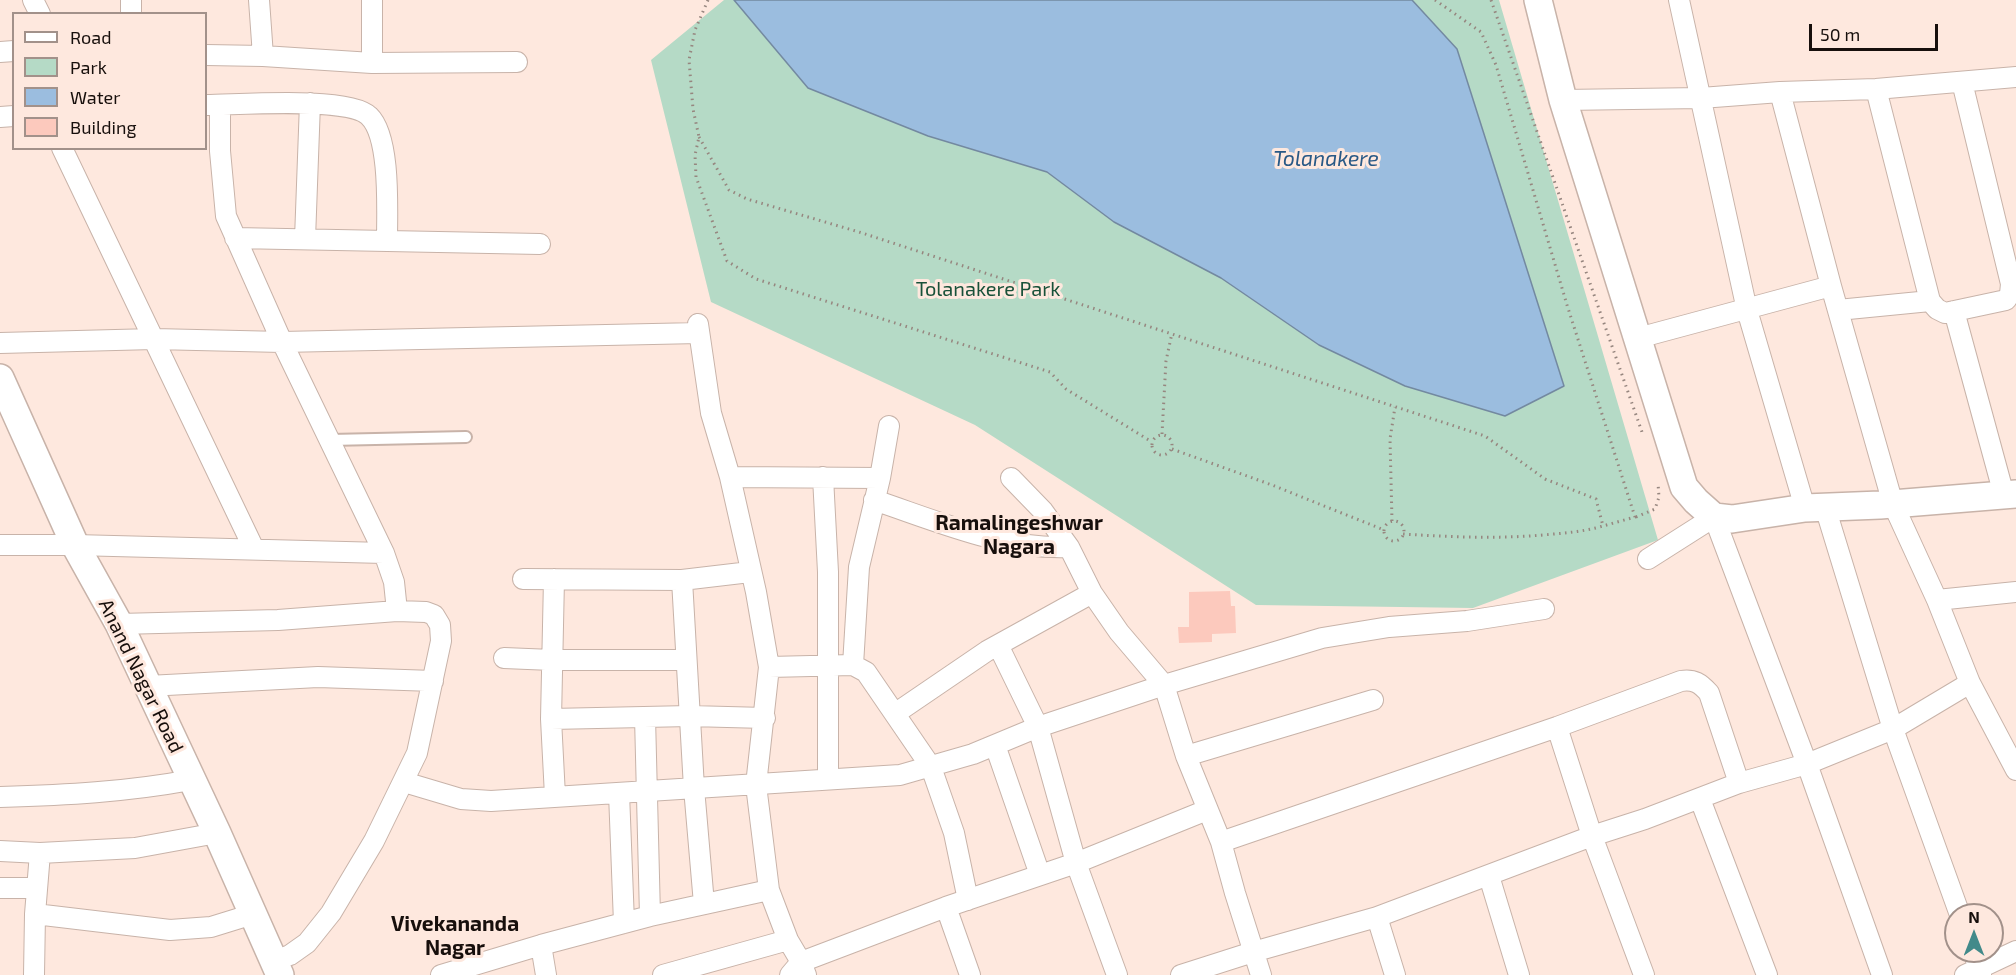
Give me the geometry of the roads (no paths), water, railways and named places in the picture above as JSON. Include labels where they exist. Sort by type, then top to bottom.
[{"type":"street","points":[[259,0],[262,56]]},
{"type":"street","points":[[372,0],[372,63]]},
{"type":"street","points":[[1538,0],[1563,100],[1684,487],[1714,517],[1807,764],[1882,975]]},
{"type":"street","points":[[1679,0],[1747,310],[1956,903]]},
{"type":"street","points":[[207,55],[372,63],[517,62]]},
{"type":"street","points":[[1563,100],[1701,99],[1780,92],[1876,89],[2016,77]]},
{"type":"street","points":[[1876,89],[1930,301],[1937,309],[1945,313],[2006,300],[2010,294],[2011,284],[1962,82]]},
{"type":"street","points":[[1780,92],[1831,286],[1893,504],[1937,600],[1970,683],[2016,770]]},
{"type":"street","points":[[305,239],[310,103]]},
{"type":"street","points":[[387,241],[385,153],[378,130],[369,116],[354,107],[310,103],[213,105],[226,216],[282,342],[384,553],[394,582],[397,611]]},
{"type":"street","points":[[63,150],[255,549]]},
{"type":"street","points":[[235,238],[540,244]]},
{"type":"street","points":[[1638,338],[1831,286]]},
{"type":"street","points":[[1838,310],[1930,301]]},
{"type":"street","points":[[1648,559],[1714,517],[1732,519],[1815,507],[2010,495],[1954,311]]},
{"type":"street","points":[[0,344],[154,339],[282,342],[698,329],[711,413],[730,477],[756,592],[769,667],[756,785],[769,890],[799,970],[946,907],[1076,863],[1207,810]]},
{"type":"street","name":"Anand Nagar Road","points":[[0,378],[8,410],[75,545],[119,624],[217,833],[277,968]]},
{"type":"street","points":[[853,665],[859,567],[880,478],[889,426]]},
{"type":"street","points":[[730,477],[880,478]]},
{"type":"street","points":[[823,477],[828,572],[828,779]]},
{"type":"street","points":[[1011,478],[1043,512],[1070,547],[1092,593],[1119,632],[1164,685],[1186,756],[1221,842],[1261,975]]},
{"type":"street","points":[[874,500],[986,537],[1045,548],[1070,547]]},
{"type":"street","points":[[0,545],[384,553]]},
{"type":"street","points":[[524,579],[682,580],[750,572]]},
{"type":"street","points":[[554,579],[551,718],[555,796]]},
{"type":"street","points":[[682,580],[694,788],[704,904]]},
{"type":"street","points":[[1937,600],[2016,592]]},
{"type":"street","points":[[896,712],[998,645],[1092,593]]},
{"type":"street","points":[[404,782],[462,799],[491,801],[900,775],[973,754],[1038,727],[1164,685],[1322,638],[1389,627],[1467,621],[1544,609]]},
{"type":"street","points":[[119,624],[278,620],[397,611],[426,612],[434,615],[440,625],[441,641],[417,753],[404,782],[374,842],[331,913],[307,943],[277,968]]},
{"type":"street","points":[[998,645],[1038,727],[1076,863],[1117,975]]},
{"type":"street","points":[[504,658],[686,660]]},
{"type":"street","points":[[769,667],[853,665],[866,672],[896,712],[931,767],[954,833],[969,900]]},
{"type":"street","points":[[148,686],[318,677],[433,681]]},
{"type":"street","points":[[1221,842],[1557,727],[1681,681],[1690,680],[1701,684],[1709,693],[1740,783]]},
{"type":"street","points":[[1181,975],[1377,917],[1740,783],[1807,764],[1893,729],[1970,683]]},
{"type":"street","points":[[1186,756],[1372,700]]},
{"type":"street","points":[[551,718],[690,716],[765,718]]},
{"type":"street","points":[[645,717],[651,916]]},
{"type":"street","points":[[1557,727],[1592,836],[1644,975]]},
{"type":"street","points":[[995,745],[1040,875]]},
{"type":"street","points":[[0,798],[108,793],[146,789],[191,780]]},
{"type":"street","points":[[619,793],[624,923]]},
{"type":"street","points":[[1700,799],[1767,975]]},
{"type":"street","points":[[0,851],[40,853],[135,848],[217,833]]},
{"type":"street","points":[[34,975],[35,914],[40,853]]},
{"type":"street","points":[[1489,876],[1519,975]]},
{"type":"street","points":[[0,888],[37,888]]},
{"type":"street","points":[[443,975],[497,967],[541,945],[651,916],[769,890]]},
{"type":"street","points":[[946,907],[970,975]]},
{"type":"street","points":[[35,914],[170,930],[211,927],[253,914]]},
{"type":"street","points":[[1377,917],[1395,975]]},
{"type":"street","points":[[663,975],[788,940]]},
{"type":"street","points":[[541,945],[546,975]]},
{"type":"street","points":[[1974,967],[2016,951]]},
{"type":"lane","points":[[330,440],[466,437]]},
{"type":"water","name":"Tolanakere","points":[[734,0],[1412,0],[1457,49],[1564,386],[1505,416],[1405,386],[1319,345],[1221,278],[1114,222],[1047,172],[928,136],[808,88]]},
{"type":"district","name":"Ramalingeshwar Nagara","points":[[1019,535]]},
{"type":"district","name":"Vivekananda Nagar","points":[[455,936]]},
{"type":"park label","name":"Tolanakere Park","points":[[988,289]]}]
